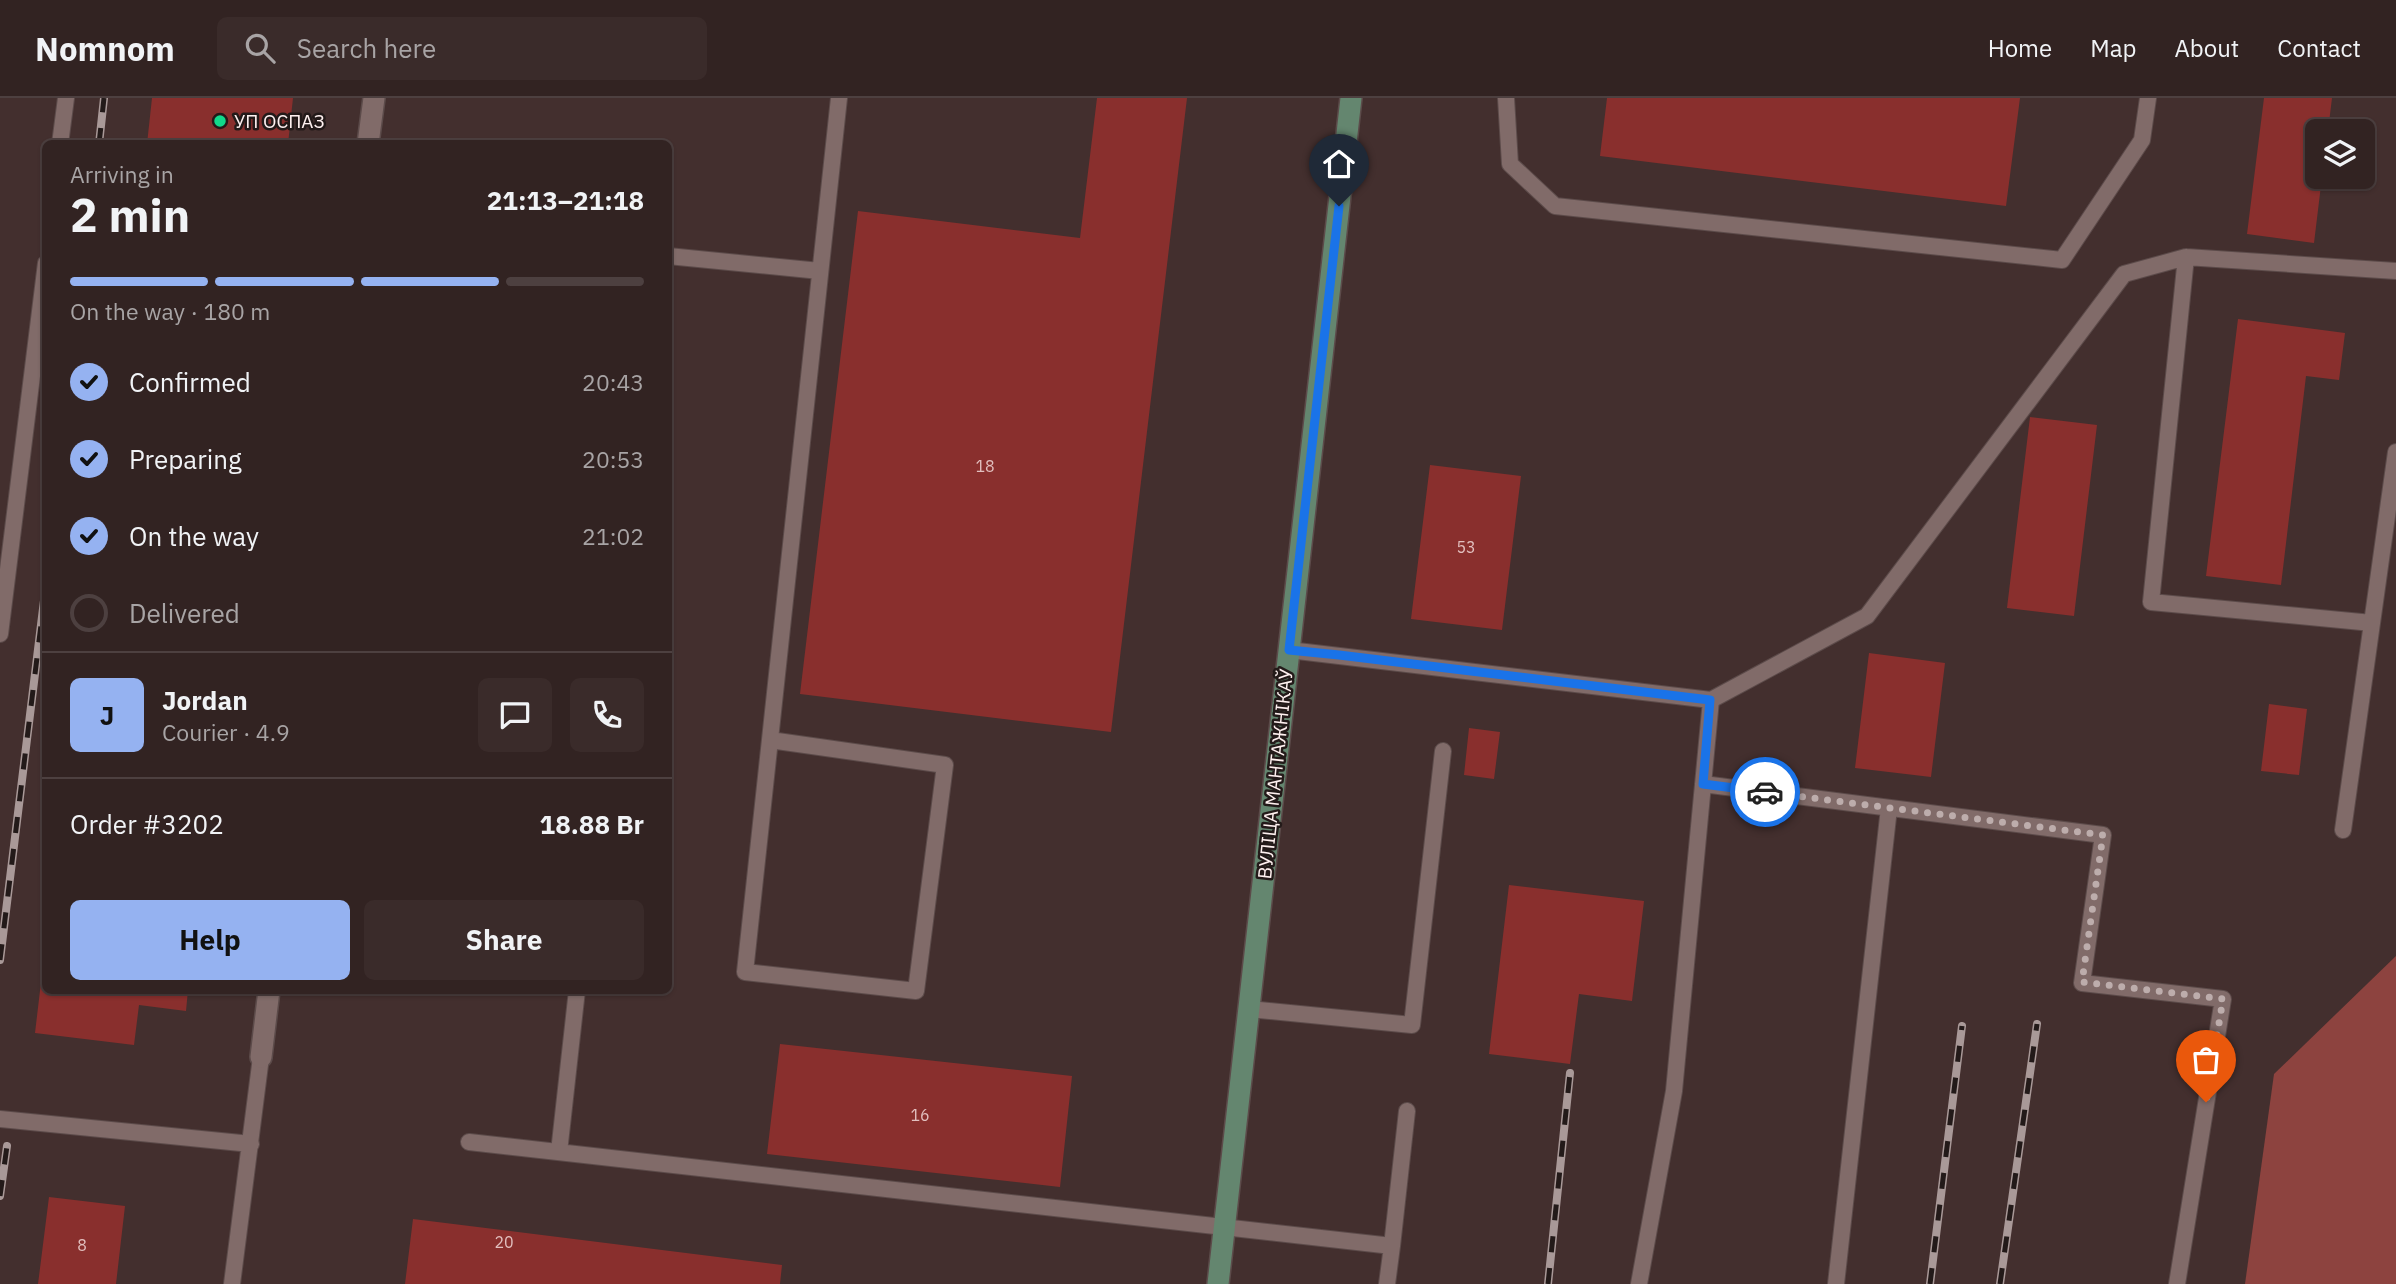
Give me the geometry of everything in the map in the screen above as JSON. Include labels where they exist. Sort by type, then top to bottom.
[{"type":"street","points":[[369,140],[374,98]]},
{"type":"street","name":"ВУЛІЦА МАНТАЖНІКАЎ","points":[[1218,1284],[1351,98]]},
{"type":"street","points":[[261,1057],[269,994]]},
{"type":"lane","points":[[61,140],[66,98]]},
{"type":"lane","points":[[770,740],[945,765],[916,991],[745,972],[839,98]]},
{"type":"lane","points":[[1506,98],[1510,164],[1555,206],[2062,260],[2142,140],[2148,98]]},
{"type":"lane","points":[[672,256],[820,271]]},
{"type":"lane","points":[[1289,650],[1710,700],[1867,616],[2124,274],[2186,257],[2396,271]]},
{"type":"lane","points":[[2186,257],[2151,602],[2372,622]]},
{"type":"lane","points":[[0,634],[42,295]]},
{"type":"lane","points":[[2343,830],[2396,452]]},
{"type":"lane","points":[[1639,1284],[1674,1091],[1710,700]]},
{"type":"lane","points":[[1249,1009],[1412,1025],[1443,751]]},
{"type":"lane","points":[[1703,784],[2103,835],[2082,982],[2223,999],[2177,1284]]},
{"type":"lane","points":[[1836,1284],[1889,808]]},
{"type":"lane","points":[[559,1152],[577,994]]},
{"type":"lane","points":[[232,1284],[261,1057]]},
{"type":"lane","points":[[1387,1284],[1407,1111]]},
{"type":"lane","points":[[0,1119],[251,1144]]},
{"type":"lane","points":[[469,1142],[1392,1246]]},
{"type":"shaded area","points":[[2396,956],[2396,1284],[2245,1284],[2274,1074]]},
{"type":"building","name":"УП ОСПАЗ","points":[[152,98],[293,98],[288,140],[147,140]]},
{"type":"building","points":[[1097,98],[1187,98],[1111,732],[800,694],[858,211],[1080,238]]},
{"type":"building","points":[[1607,98],[2020,98],[2006,206],[1600,156]]},
{"type":"building","points":[[2264,98],[2332,98],[2329,119],[2305,119],[2305,189],[2321,189],[2314,243],[2247,234]]},
{"type":"building","points":[[2238,319],[2345,333],[2339,380],[2306,376],[2281,585],[2206,576]]},
{"type":"building","points":[[2030,417],[2097,425],[2074,616],[2007,608]]},
{"type":"building","points":[[1430,465],[1521,476],[1502,630],[1411,619]]},
{"type":"building","points":[[1869,653],[1945,663],[1931,777],[1855,768]]},
{"type":"building","points":[[2269,704],[2307,709],[2299,775],[2261,771]]},
{"type":"building","points":[[1469,728],[1500,732],[1494,779],[1464,775]]},
{"type":"building","points":[[1509,885],[1644,901],[1632,1001],[1579,994],[1570,1064],[1489,1054]]},
{"type":"building","points":[[42,974],[42,994],[188,994],[186,1011],[139,1005],[134,1045],[35,1033]]},
{"type":"building","points":[[780,1044],[1072,1076],[1060,1187],[767,1154]]},
{"type":"building","points":[[49,1197],[125,1206],[116,1284],[38,1284]]},
{"type":"building","points":[[413,1219],[782,1265],[780,1284],[405,1284]]},
{"type":"railway","points":[[99,140],[104,98]]},
{"type":"railway","points":[[0,960],[42,617]]},
{"type":"railway","points":[[2000,1284],[2037,1024]]},
{"type":"railway","points":[[1930,1284],[1962,1026]]},
{"type":"railway","points":[[1548,1284],[1570,1073]]},
{"type":"railway","points":[[0,1196],[7,1146]]},
{"type":"way so far","points":[[1765,792],[2103,835],[2082,982],[2223,999],[2206,1102]]},
{"type":"place","name":"УП ОСПАЗ","points":[[220,121]]},
{"type":"route","points":[[1339,206],[1289,650],[1710,700],[1703,784],[1765,792]]}]
